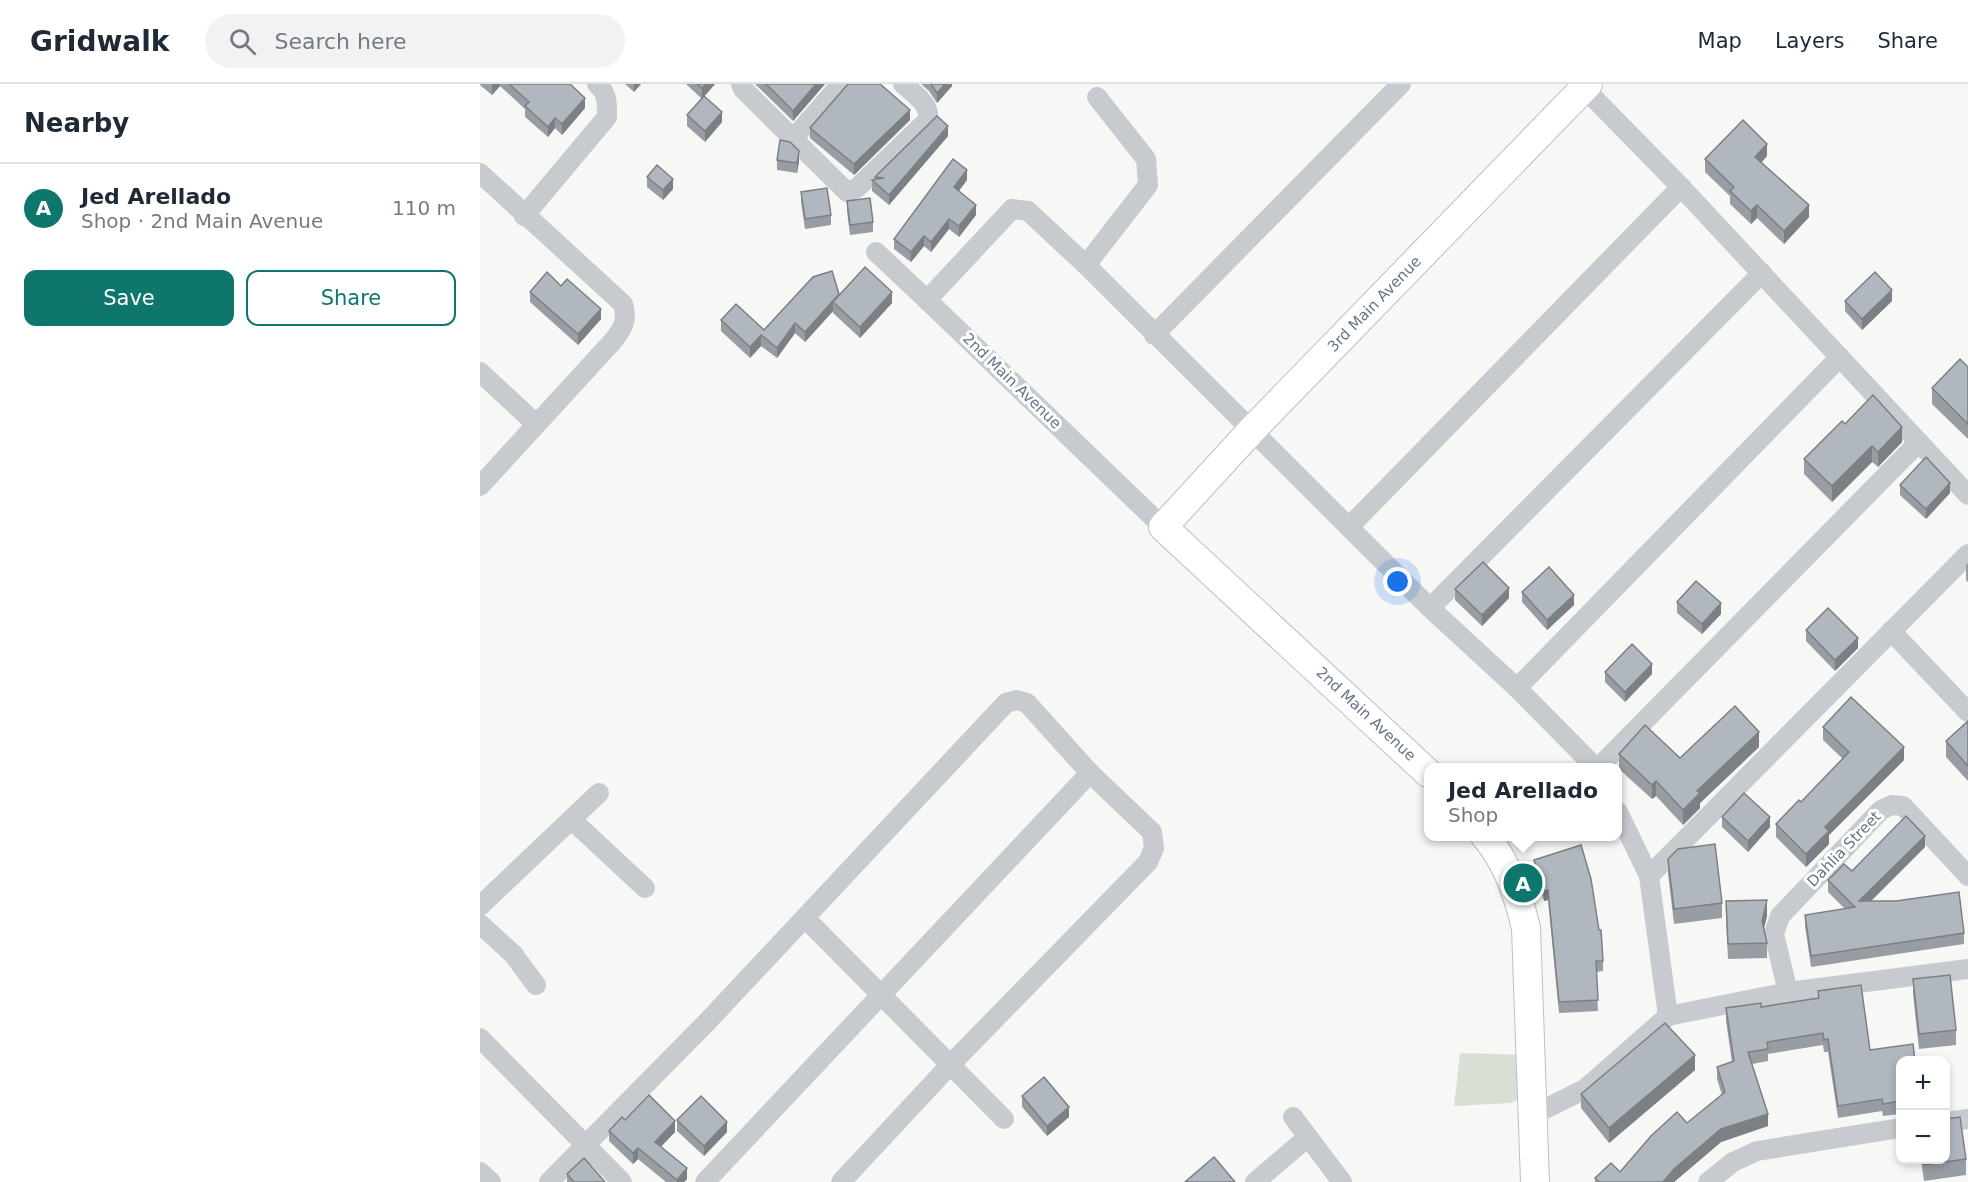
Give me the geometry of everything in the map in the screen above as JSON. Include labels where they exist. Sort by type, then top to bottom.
[{"type":"street","points":[[524,216],[607,117],[607,99],[603,89],[597,84]]},
{"type":"street","points":[[741,84],[743,89],[847,192],[857,188],[928,120],[930,113],[927,106],[903,84]]},
{"type":"street","points":[[793,139],[841,84]]},
{"type":"street","points":[[1154,335],[1401,84]]},
{"type":"street","points":[[1586,86],[1968,495]]},
{"type":"street","name":"3rd Main Avenue","points":[[1163,527],[1251,431],[1586,86]]},
{"type":"street","points":[[1086,265],[1148,185],[1149,172],[1146,159],[1097,97]]},
{"type":"street","points":[[480,173],[524,216],[623,304],[626,314],[623,329],[480,486]]},
{"type":"street","points":[[1349,527],[1681,187]]},
{"type":"street","points":[[927,300],[1012,209],[1028,211],[1086,265],[1430,608],[1592,763]]},
{"type":"street","name":"2nd Main Avenue","points":[[876,252],[1163,527],[1424,769]]},
{"type":"street","points":[[1430,608],[1762,273]]},
{"type":"street","points":[[1516,688],[1840,357]]},
{"type":"street","points":[[480,372],[536,424]]},
{"type":"street","points":[[1602,763],[1919,442]]},
{"type":"street","points":[[1649,876],[1968,555]]},
{"type":"street","points":[[1891,630],[1968,712]]},
{"type":"street","points":[[549,1182],[706,1023],[1006,703],[1017,700],[1027,703],[1090,772],[1152,832],[1154,848],[1148,862],[951,1064],[841,1182]]},
{"type":"street","points":[[705,1182],[1090,772]]},
{"type":"street","points":[[480,906],[599,793]]},
{"type":"street","name":"Dahlia Street","points":[[1788,992],[1774,934],[1775,925],[1780,916],[1881,810],[1892,805],[1903,806],[1968,876]]},
{"type":"street","points":[[572,820],[645,888]]},
{"type":"street","points":[[1622,822],[1649,876],[1668,1016]]},
{"type":"street","points":[[1489,841],[1495,847],[1516,888],[1526,928],[1535,1182]]},
{"type":"street","points":[[805,918],[1004,1119]]},
{"type":"street","points":[[480,924],[513,954],[536,985]]},
{"type":"street","points":[[1531,1116],[1585,1089],[1668,1016],[1788,992],[1968,969]]},
{"type":"street","points":[[480,1038],[622,1182]]},
{"type":"street","points":[[1293,1117],[1342,1182]]},
{"type":"street","points":[[1950,1121],[1968,1119]]},
{"type":"street","points":[[1708,1182],[1733,1162],[1757,1150],[1896,1129]]},
{"type":"street","points":[[1255,1182],[1308,1137]]},
{"type":"street","points":[[480,1172],[491,1182]]},
{"type":"shaded area","points":[[1460,1053],[1528,1055],[1528,1095],[1511,1103],[1454,1106]]},
{"type":"building","points":[[509,84],[570,84],[585,98],[562,124],[555,118],[548,127],[525,106],[529,102]]},
{"type":"building","points":[[766,84],[816,84],[793,111]]},
{"type":"building","points":[[848,84],[880,84],[910,110],[854,164],[810,128]]},
{"type":"building","points":[[931,84],[945,84],[937,93]]},
{"type":"building","points":[[704,96],[722,112],[705,131],[687,115]]},
{"type":"building","points":[[937,116],[948,126],[889,195],[872,180],[884,178],[875,177]]},
{"type":"building","points":[[1743,120],[1767,144],[1755,157],[1809,205],[1784,231],[1757,205],[1751,211],[1730,191],[1734,187],[1705,159]]},
{"type":"building","points":[[780,140],[790,142],[799,151],[797,163],[777,160]]},
{"type":"building","points":[[953,159],[967,170],[954,187],[976,205],[959,226],[949,219],[931,242],[924,236],[911,252],[894,239]]},
{"type":"building","points":[[657,165],[673,179],[663,190],[647,177]]},
{"type":"building","points":[[827,188],[831,215],[805,219],[801,192]]},
{"type":"building","points":[[870,198],[873,222],[850,225],[847,201]]},
{"type":"building","points":[[865,267],[892,292],[860,327],[833,302]]},
{"type":"building","points":[[832,271],[839,294],[805,332],[795,323],[777,348],[761,335],[750,347],[721,320],[736,304],[764,330],[813,277]]},
{"type":"building","points":[[547,272],[561,286],[567,279],[601,309],[578,334],[530,292]]},
{"type":"building","points":[[1875,272],[1892,290],[1862,319],[1845,301]]},
{"type":"building","points":[[1960,359],[1968,367],[1968,424],[1932,388]]},
{"type":"building","points":[[1873,395],[1902,427],[1878,452],[1872,446],[1832,486],[1804,459],[1842,421],[1845,424]]},
{"type":"building","points":[[1926,457],[1950,483],[1926,509],[1900,485]]},
{"type":"building","points":[[1483,562],[1509,588],[1482,615],[1455,589]]},
{"type":"building","points":[[1549,567],[1574,595],[1547,620],[1522,592]]},
{"type":"building","points":[[1696,581],[1721,603],[1702,624],[1677,602]]},
{"type":"building","points":[[1828,608],[1858,638],[1835,660],[1806,630]]},
{"type":"building","points":[[1632,644],[1652,664],[1625,692],[1605,672]]},
{"type":"building","points":[[1851,697],[1904,747],[1825,827],[1829,831],[1806,854],[1776,824],[1799,800],[1801,802],[1849,752],[1823,727]]},
{"type":"building","points":[[1735,706],[1759,732],[1697,791],[1700,793],[1683,810],[1656,781],[1652,785],[1619,754],[1645,725],[1680,758]]},
{"type":"building","points":[[1968,721],[1968,766],[1946,741]]},
{"type":"building","points":[[1744,793],[1770,817],[1748,841],[1722,817]]},
{"type":"building","points":[[1906,816],[1925,836],[1859,901],[1896,901],[1959,892],[1964,933],[1811,956],[1805,915],[1855,907],[1828,880],[1844,864],[1852,871]]},
{"type":"building","points":[[1715,844],[1722,903],[1674,909],[1668,859],[1678,849]]},
{"type":"building","points":[[1581,845],[1591,879],[1599,930],[1601,930],[1603,961],[1596,961],[1598,1000],[1559,1002],[1548,890],[1544,891],[1534,860]]},
{"type":"building","points":[[1767,900],[1762,921],[1767,943],[1728,944],[1726,901]]},
{"type":"building","points":[[1950,975],[1956,1030],[1919,1034],[1913,979]]},
{"type":"building","points":[[1861,985],[1870,1050],[1913,1044],[1914,1056],[1896,1056],[1896,1102],[1883,1104],[1882,1099],[1838,1106],[1828,1039],[1824,1040],[1823,1033],[1767,1042],[1768,1049],[1748,1052],[1768,1114],[1721,1129],[1674,1169],[1663,1182],[1599,1182],[1595,1178],[1611,1163],[1620,1172],[1651,1136],[1677,1112],[1687,1123],[1725,1092],[1717,1067],[1734,1061],[1726,1008],[1761,1003],[1761,1007],[1819,998],[1818,991]]},
{"type":"building","points":[[1665,1023],[1695,1055],[1609,1128],[1581,1094]]},
{"type":"building","points":[[1044,1077],[1069,1107],[1047,1126],[1022,1096]]},
{"type":"building","points":[[649,1095],[675,1121],[655,1142],[687,1168],[677,1180],[638,1148],[633,1153],[609,1131],[622,1117],[625,1120]]},
{"type":"building","points":[[701,1096],[727,1122],[704,1146],[677,1120]]},
{"type":"building","points":[[1960,1117],[1966,1159],[1950,1161],[1950,1118]]},
{"type":"building","points":[[1214,1157],[1235,1182],[1185,1182]]},
{"type":"building","points":[[584,1158],[605,1182],[574,1182],[567,1174]]},
{"type":"place","name":"Jed Arellado","points":[[1523,883]]}]
